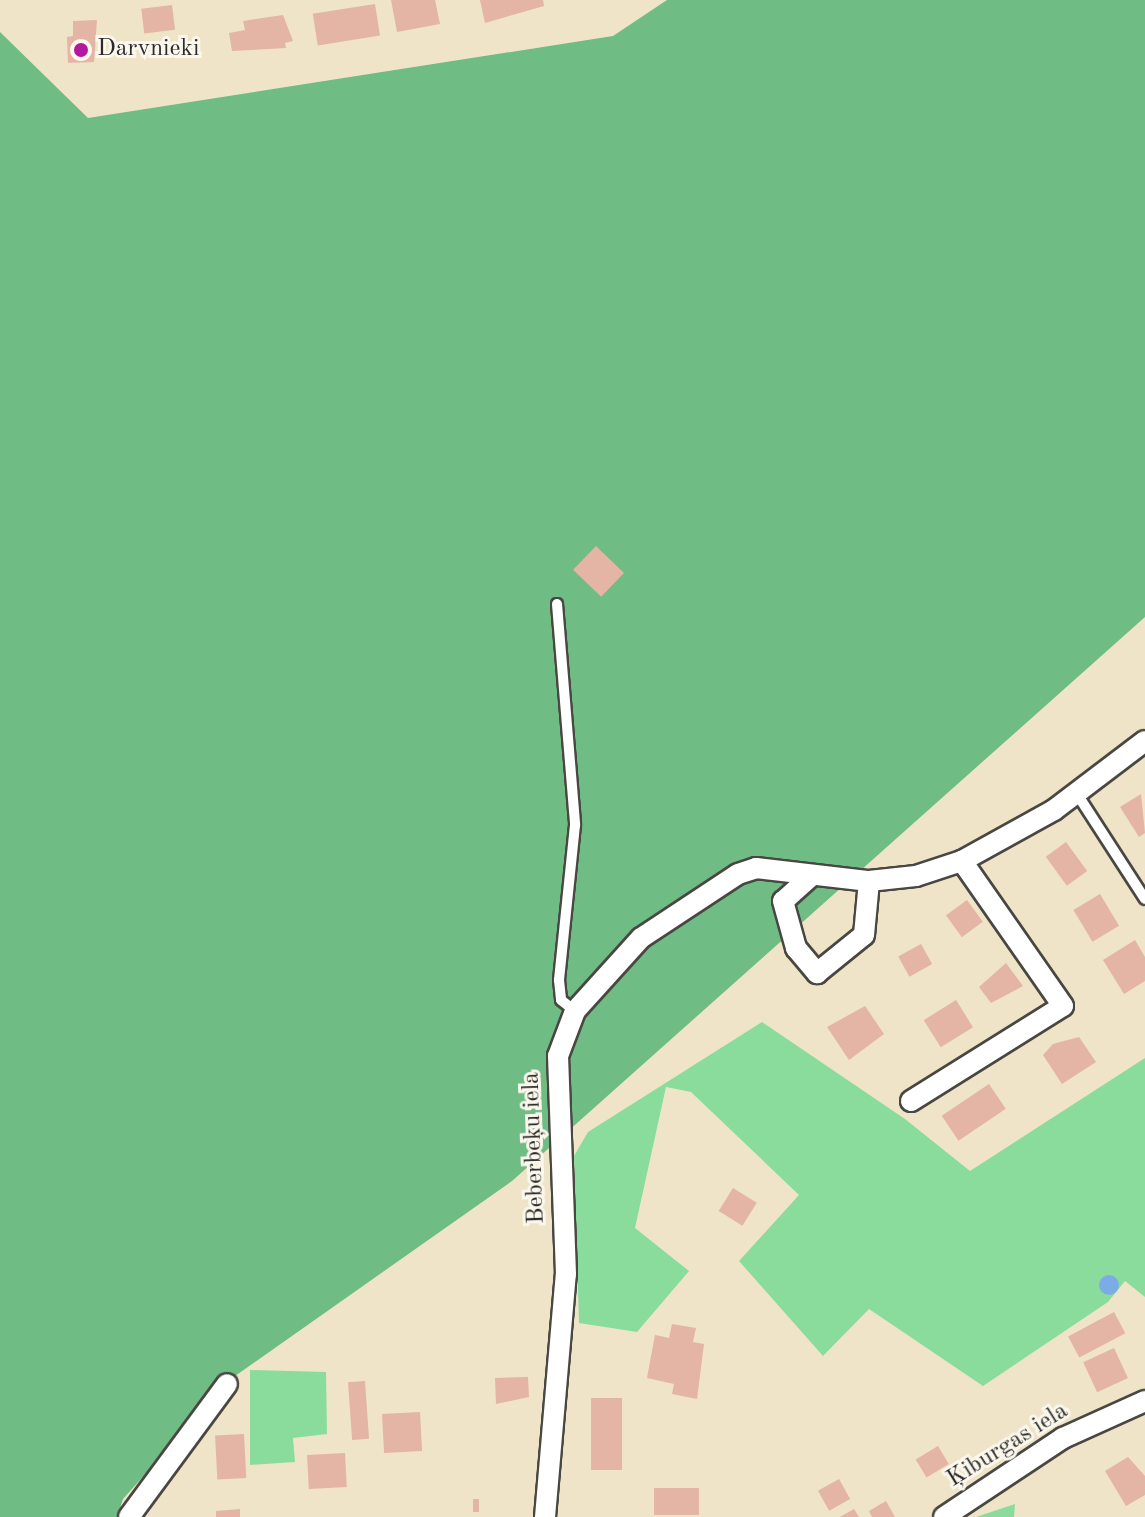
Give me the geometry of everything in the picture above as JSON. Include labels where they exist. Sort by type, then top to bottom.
[{"type":"street","name":"Beberbeķu iela","points":[[545,1517],[564,1332],[558,1056],[575,1011],[641,938],[738,874],[756,868],[810,877],[869,881],[916,876],[962,861],[1077,794],[1145,741]]},
{"type":"street","points":[[911,1101],[1063,1006],[962,861]]},
{"type":"street","points":[[810,877],[783,901],[796,948],[817,973],[864,935],[869,881]]},
{"type":"street","points":[[129,1517],[227,1384]]},
{"type":"street","name":"Ķiburgas iela","points":[[944,1517],[1063,1438],[1145,1401]]},
{"type":"lane","points":[[557,604],[575,825],[559,980],[561,1000],[575,1011]]},
{"type":"lane","points":[[1077,794],[1145,899]]},
{"type":"green space","points":[[667,0],[1145,0],[1145,617],[512,1181],[228,1381],[123,1499],[117,1517],[0,1517],[0,32],[88,118],[613,36]]},
{"type":"green space","points":[[762,1022],[905,1119],[970,1171],[1145,1058],[1145,1297],[1125,1281],[1108,1302],[983,1386],[869,1309],[823,1356],[739,1261],[799,1195],[691,1092],[666,1087],[635,1228],[689,1271],[637,1332],[579,1323],[574,1156],[588,1132]]},
{"type":"green space","points":[[250,1370],[326,1372],[327,1434],[293,1438],[295,1462],[250,1465]]},
{"type":"green space","points":[[1015,1504],[1014,1517],[976,1517]]},
{"type":"water","points":[[1109,1275],[1116,1278],[1119,1285],[1116,1292],[1109,1295],[1102,1292],[1099,1285],[1102,1278]]},
{"type":"building","points":[[391,0],[435,0],[440,24],[397,32]]},
{"type":"building","points":[[480,0],[543,0],[544,6],[485,23]]},
{"type":"building","points":[[375,4],[380,36],[318,45],[313,14]]},
{"type":"building","points":[[172,5],[175,30],[144,34],[141,9]]},
{"type":"building","points":[[283,15],[293,41],[285,43],[286,48],[232,51],[229,33],[245,30],[243,21]]},
{"type":"building","name":"Darvnieki","points":[[97,20],[94,62],[68,63],[67,37],[73,36],[73,21]]},
{"type":"building","points":[[596,546],[624,573],[601,597],[573,570]]},
{"type":"building","points":[[1141,794],[1145,833],[1139,837],[1120,807]]},
{"type":"building","points":[[1066,842],[1087,871],[1067,886],[1046,857]]},
{"type":"building","points":[[1100,894],[1119,926],[1092,942],[1073,910]]},
{"type":"building","points":[[967,900],[983,922],[962,937],[946,915]]},
{"type":"building","points":[[1135,940],[1145,957],[1145,981],[1124,994],[1103,960]]},
{"type":"building","points":[[921,944],[932,964],[909,977],[898,957]]},
{"type":"building","points":[[1006,963],[1023,986],[991,1003],[979,987]]},
{"type":"building","points":[[956,1000],[973,1027],[941,1047],[924,1020]]},
{"type":"building","points":[[865,1006],[884,1034],[849,1060],[827,1027]]},
{"type":"building","points":[[1079,1037],[1096,1062],[1062,1084],[1043,1055],[1053,1044]]},
{"type":"building","points":[[989,1084],[1006,1109],[959,1141],[942,1116]]},
{"type":"building","points":[[733,1188],[757,1203],[742,1226],[719,1211]]},
{"type":"building","points":[[1114,1312],[1125,1333],[1079,1358],[1068,1336]]},
{"type":"building","points":[[672,1324],[696,1328],[693,1342],[704,1344],[697,1399],[672,1394],[674,1384],[647,1378],[655,1335],[669,1338]]},
{"type":"building","points":[[1114,1348],[1128,1378],[1097,1392],[1083,1362]]},
{"type":"building","points":[[528,1377],[529,1397],[496,1404],[495,1378]]},
{"type":"building","points":[[365,1381],[369,1439],[352,1440],[348,1382]]},
{"type":"building","points":[[591,1398],[622,1398],[622,1470],[591,1470]]},
{"type":"building","points":[[420,1412],[422,1451],[384,1453],[382,1414]]},
{"type":"building","points":[[244,1434],[246,1478],[217,1479],[215,1436]]},
{"type":"building","points":[[938,1446],[949,1464],[927,1477],[916,1459]]},
{"type":"building","points":[[345,1453],[347,1487],[309,1489],[307,1455]]},
{"type":"building","points":[[1128,1457],[1145,1476],[1145,1495],[1126,1506],[1105,1471]]},
{"type":"building","points":[[839,1479],[850,1499],[829,1511],[818,1491]]},
{"type":"building","points":[[654,1488],[699,1488],[699,1515],[654,1515]]},
{"type":"building","points":[[473,1499],[479,1499],[479,1512],[473,1512]]},
{"type":"building","points":[[886,1501],[895,1517],[872,1517],[869,1511]]},
{"type":"building","points":[[240,1509],[240,1517],[216,1517],[216,1511]]},
{"type":"building","points":[[854,1509],[859,1517],[840,1517]]},
{"type":"place","name":"Darvnieki","points":[[81,50]]}]
